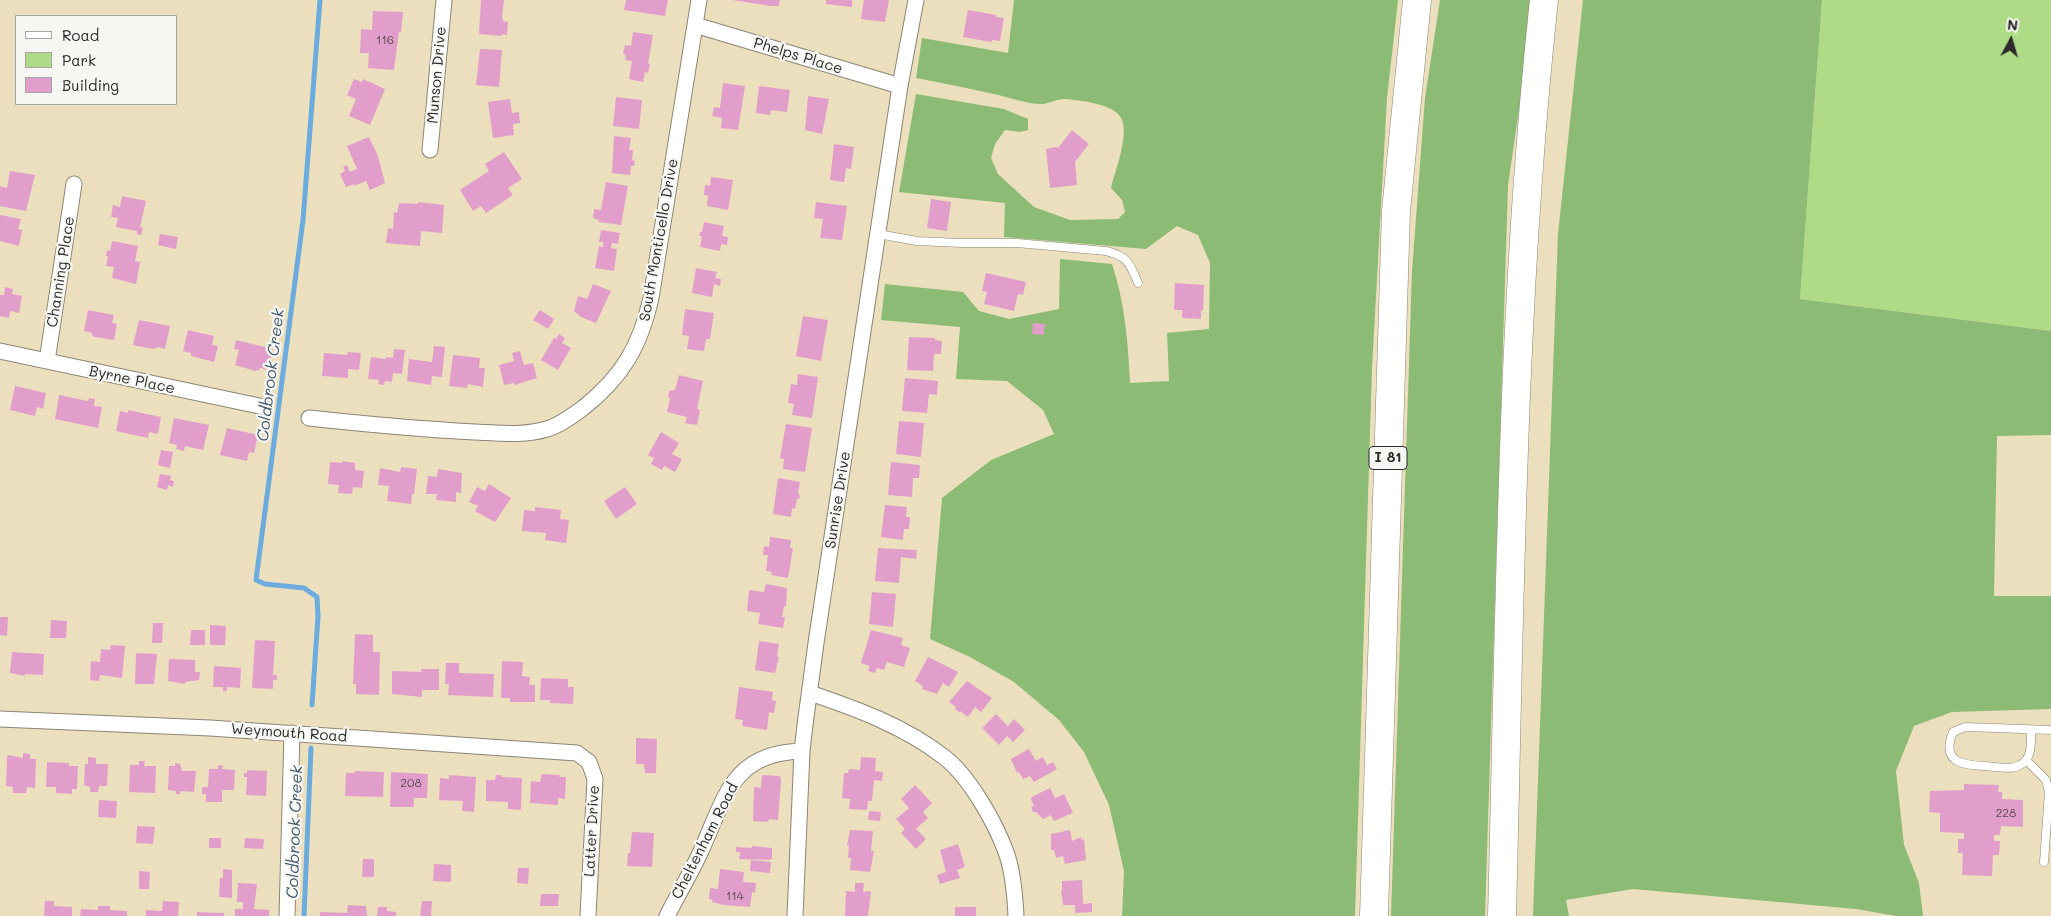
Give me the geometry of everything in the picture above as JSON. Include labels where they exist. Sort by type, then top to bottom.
[{"type":"highway","name":"I 81","points":[[1374,916],[1396,211],[1416,0]]},
{"type":"highway","points":[[1502,916],[1514,476],[1524,219],[1544,0]]},
{"type":"street","name":"Munson Drive","points":[[430,150],[444,0]]},
{"type":"street","name":"South Monticello Drive","points":[[309,418],[442,430],[518,434],[547,429],[569,419],[592,401],[620,373],[634,351],[646,322],[699,0]]},
{"type":"street","name":"Sunrise Drive","points":[[795,916],[802,751],[816,643],[900,86],[916,0]]},
{"type":"street","name":"Phelps Place","points":[[696,25],[900,86]]},
{"type":"street","name":"Channing Place","points":[[47,361],[74,184]]},
{"type":"street","name":"Byrne Place","points":[[0,351],[264,407]]},
{"type":"street","points":[[810,692],[871,714],[925,743],[946,758],[981,800],[1006,852],[1016,916]]},
{"type":"street","name":"Weymouth Road","points":[[0,719],[292,733],[578,753]]},
{"type":"street","points":[[287,916],[292,733]]},
{"type":"street","name":"Cheltenham Road","points":[[667,916],[700,853],[730,785],[746,768],[763,758],[788,751],[802,751]]},
{"type":"street","name":"Latter Drive","points":[[578,753],[589,762],[595,779],[588,916]]},
{"type":"lane","points":[[878,234],[916,241],[1017,243],[1112,253],[1126,259],[1138,283]]},
{"type":"lane","points":[[2031,730],[2031,749],[2026,760],[2012,768],[1964,765],[1952,757],[1949,748],[1953,732],[1965,727],[2051,730]]},
{"type":"lane","points":[[2026,760],[2046,780],[2049,792],[2044,862]]},
{"type":"green space","points":[[1014,0],[1398,0],[1387,98],[1372,368],[1355,916],[1122,916],[1124,871],[1109,805],[1084,752],[1059,720],[1014,682],[970,657],[930,639],[942,498],[991,460],[1054,434],[1043,410],[1007,381],[956,379],[960,327],[881,320],[885,284],[963,292],[979,311],[1009,319],[1059,309],[1060,259],[1112,264],[1120,293],[1125,323],[1130,383],[1169,381],[1167,333],[1209,329],[1210,263],[1198,235],[1177,226],[1146,249],[1004,237],[1005,203],[899,192],[916,94],[1004,109],[1028,119],[1028,130],[1020,132],[1005,130],[995,144],[991,158],[998,174],[1034,207],[1070,220],[1118,219],[1125,212],[1122,200],[1111,188],[1124,130],[1123,122],[1115,111],[1094,103],[1062,99],[1042,104],[1033,103],[916,78],[922,38],[1008,53]]},
{"type":"green space","points":[[1440,0],[1535,0],[1508,185],[1485,916],[1391,916],[1412,271],[1425,98]]},
{"type":"green space","points":[[1583,0],[1822,0],[1800,299],[2051,331],[2051,435],[1997,436],[1994,596],[2051,596],[2051,709],[1952,712],[1914,726],[1896,771],[1904,845],[1919,883],[1923,916],[1896,916],[1856,909],[1633,889],[1566,900],[1569,916],[1533,916],[1558,234]]},
{"type":"green space","points":[[1822,0],[2051,0],[2051,331],[1800,299]]},
{"type":"building","points":[[481,0],[504,0],[502,16],[503,21],[508,22],[507,35],[479,34]]},
{"type":"building","points":[[626,0],[668,0],[665,16],[624,10]]},
{"type":"building","points":[[732,0],[780,0],[779,6],[771,6]]},
{"type":"building","points":[[826,0],[852,0],[852,7],[826,4]]},
{"type":"building","points":[[864,0],[889,0],[885,22],[861,19]]},
{"type":"building","points":[[968,10],[1004,18],[1000,41],[992,40],[991,42],[963,37]]},
{"type":"building","points":[[373,11],[403,12],[394,70],[368,68],[369,53],[360,53],[361,29],[372,30]]},
{"type":"building","points":[[633,32],[653,35],[648,63],[650,64],[648,73],[645,72],[643,82],[629,79],[632,61],[625,60],[626,55],[623,54],[625,45],[631,46]]},
{"type":"building","points":[[480,49],[502,50],[499,87],[476,85]]},
{"type":"building","points":[[354,79],[362,82],[363,79],[385,89],[370,125],[349,116],[356,99],[347,95]]},
{"type":"building","points":[[723,83],[745,86],[738,130],[721,128],[722,118],[712,116],[714,107],[720,108]]},
{"type":"building","points":[[759,86],[790,90],[787,112],[771,110],[770,115],[756,113]]},
{"type":"building","points":[[808,96],[829,99],[822,134],[805,130]]},
{"type":"building","points":[[616,97],[642,100],[639,129],[613,126]]},
{"type":"building","points":[[510,99],[512,113],[519,112],[520,123],[513,124],[514,135],[493,138],[488,102]]},
{"type":"building","points":[[1072,130],[1089,144],[1075,162],[1077,185],[1050,188],[1046,149],[1058,148]]},
{"type":"building","points":[[614,136],[631,138],[629,150],[633,150],[632,160],[635,161],[634,166],[631,166],[630,175],[612,173]]},
{"type":"building","points":[[369,137],[378,156],[385,183],[370,190],[366,181],[346,187],[340,174],[345,171],[343,167],[347,165],[350,172],[357,169],[347,146]]},
{"type":"building","points":[[834,144],[854,147],[851,169],[846,168],[844,182],[830,180]]},
{"type":"building","points":[[504,152],[522,179],[508,188],[513,195],[486,213],[481,206],[473,211],[460,190],[489,171],[485,164]]},
{"type":"building","points":[[10,171],[35,175],[26,211],[0,206],[0,186],[7,188]]},
{"type":"building","points":[[711,177],[733,180],[728,210],[707,206],[708,196],[704,195],[705,185],[710,186]]},
{"type":"building","points":[[606,182],[628,186],[621,225],[599,222],[599,220],[593,218],[594,209],[601,210]]},
{"type":"building","points":[[122,196],[146,201],[140,227],[143,228],[141,235],[137,234],[137,231],[116,227],[118,218],[111,217],[113,205],[120,207]]},
{"type":"building","points":[[931,199],[951,202],[947,231],[927,228]]},
{"type":"building","points":[[418,202],[444,205],[442,233],[421,231],[420,246],[386,243],[388,228],[393,229],[394,212],[397,213],[399,203],[418,204]]},
{"type":"building","points":[[816,202],[847,206],[842,240],[820,238],[823,219],[814,218]]},
{"type":"building","points":[[0,215],[21,219],[18,229],[22,230],[19,246],[0,241]]},
{"type":"building","points":[[704,222],[724,226],[722,236],[728,237],[727,245],[721,244],[720,251],[700,247],[702,236],[699,236]]},
{"type":"building","points":[[601,230],[620,233],[618,244],[612,243],[611,248],[617,249],[614,271],[595,268],[599,246],[603,247],[603,242],[599,242]]},
{"type":"building","points":[[160,234],[178,237],[176,249],[158,245]]},
{"type":"building","points":[[112,241],[138,246],[135,261],[140,262],[136,284],[112,278],[114,267],[106,266],[108,257],[106,256],[107,250],[110,251]]},
{"type":"building","points":[[696,268],[717,272],[715,278],[721,279],[720,286],[714,284],[712,297],[692,293]]},
{"type":"building","points":[[986,273],[1026,282],[1023,295],[1018,294],[1014,311],[984,304],[987,292],[982,291]]},
{"type":"building","points":[[1175,283],[1204,285],[1201,319],[1182,318],[1182,310],[1174,310]]},
{"type":"building","points":[[593,284],[611,291],[596,323],[581,317],[574,311],[578,296],[587,299]]},
{"type":"building","points":[[5,287],[13,289],[12,294],[22,296],[19,313],[10,311],[9,318],[0,316],[0,295],[4,295]]},
{"type":"building","points":[[685,309],[714,313],[710,339],[706,339],[704,351],[687,349],[689,336],[682,335]]},
{"type":"building","points":[[88,310],[114,315],[112,323],[117,324],[114,340],[95,337],[92,333],[84,331]]},
{"type":"building","points":[[540,310],[554,319],[548,329],[533,320]]},
{"type":"building","points":[[803,316],[828,320],[821,361],[796,356]]},
{"type":"building","points":[[139,320],[170,326],[165,349],[133,345]]},
{"type":"building","points":[[1033,323],[1045,324],[1044,335],[1032,334]]},
{"type":"building","points":[[188,330],[214,336],[212,345],[218,346],[214,362],[191,356],[191,353],[183,351]]},
{"type":"building","points":[[559,334],[565,338],[562,343],[571,348],[558,370],[541,360],[554,338],[556,339]]},
{"type":"building","points":[[909,337],[935,338],[935,340],[942,341],[941,354],[934,354],[933,371],[907,370]]},
{"type":"building","points":[[236,340],[273,349],[268,370],[260,368],[255,371],[235,365],[239,350],[234,349]]},
{"type":"building","points":[[434,346],[445,347],[442,377],[432,376],[431,385],[407,381],[409,359],[432,362]]},
{"type":"building","points":[[394,349],[405,350],[402,374],[393,373],[392,382],[385,381],[384,385],[378,384],[379,380],[368,379],[371,357],[393,358]]},
{"type":"building","points":[[520,351],[524,365],[533,363],[537,378],[515,385],[514,383],[504,385],[499,365],[514,361],[512,353]]},
{"type":"building","points":[[348,352],[361,353],[359,370],[348,369],[348,378],[322,376],[324,353],[347,355]]},
{"type":"building","points":[[453,355],[480,358],[479,368],[485,368],[483,387],[468,384],[467,388],[449,386]]},
{"type":"building","points":[[798,374],[818,377],[812,418],[792,415],[794,404],[788,403],[791,384],[797,385]]},
{"type":"building","points":[[679,375],[703,381],[697,409],[700,410],[697,425],[685,423],[687,417],[667,412],[670,398],[668,398],[669,391],[675,390]]},
{"type":"building","points":[[905,378],[938,381],[937,395],[929,394],[927,413],[902,411]]},
{"type":"building","points":[[15,386],[46,393],[43,409],[37,407],[35,416],[10,410]]},
{"type":"building","points":[[59,395],[88,401],[89,398],[95,399],[94,406],[102,407],[98,428],[55,419]]},
{"type":"building","points":[[128,410],[161,417],[158,434],[149,432],[148,438],[116,431],[120,411],[128,413]]},
{"type":"building","points":[[174,418],[209,425],[203,450],[185,446],[184,451],[176,449],[177,445],[169,443]]},
{"type":"building","points":[[899,421],[924,423],[921,457],[896,454]]},
{"type":"building","points":[[786,424],[812,428],[805,472],[783,469],[784,459],[780,458]]},
{"type":"building","points":[[227,428],[258,435],[254,453],[249,452],[247,461],[220,455]]},
{"type":"building","points":[[661,432],[679,443],[672,454],[682,459],[675,472],[664,466],[662,470],[651,464],[654,458],[648,455]]},
{"type":"building","points":[[161,450],[173,452],[170,468],[158,465]]},
{"type":"building","points":[[342,461],[355,463],[355,470],[364,471],[362,488],[353,487],[352,494],[338,493],[339,485],[328,484],[330,462],[342,463]]},
{"type":"building","points":[[891,462],[920,465],[919,478],[913,478],[912,497],[888,495]]},
{"type":"building","points":[[401,467],[417,469],[411,504],[387,501],[389,486],[378,485],[380,468],[400,472]]},
{"type":"building","points":[[438,469],[462,473],[461,493],[456,492],[456,502],[436,500],[437,494],[426,494],[428,476],[437,477]]},
{"type":"building","points":[[160,474],[171,476],[170,480],[174,481],[173,487],[168,485],[167,490],[157,487]]},
{"type":"building","points":[[778,478],[800,482],[799,499],[797,499],[795,509],[792,508],[791,517],[773,514]]},
{"type":"building","points":[[489,484],[511,498],[495,522],[475,511],[478,506],[469,502],[477,487],[485,491]]},
{"type":"building","points":[[625,487],[637,504],[616,519],[604,501]]},
{"type":"building","points":[[885,505],[907,507],[906,517],[910,517],[909,529],[904,529],[903,540],[881,537]]},
{"type":"building","points":[[535,507],[561,510],[560,519],[569,520],[566,543],[545,540],[546,533],[522,531],[524,510],[535,511]]},
{"type":"building","points":[[770,537],[791,540],[790,548],[793,548],[788,578],[771,575],[772,572],[766,571],[768,555],[763,555],[764,546],[769,547]]},
{"type":"building","points":[[878,548],[917,550],[916,559],[901,557],[899,583],[875,581]]},
{"type":"building","points":[[766,584],[787,588],[786,607],[784,606],[782,617],[785,617],[783,628],[758,624],[760,613],[747,611],[749,590],[764,592]]},
{"type":"building","points":[[872,592],[896,594],[893,627],[869,624]]},
{"type":"building","points":[[0,617],[8,617],[7,636],[0,635]]},
{"type":"building","points":[[51,620],[67,621],[66,638],[50,638]]},
{"type":"building","points":[[153,623],[163,623],[162,643],[152,643]]},
{"type":"building","points":[[210,625],[226,626],[225,645],[210,645]]},
{"type":"building","points":[[191,630],[205,630],[205,645],[190,645]]},
{"type":"building","points":[[871,630],[903,638],[901,645],[910,648],[904,667],[887,662],[884,670],[877,668],[875,673],[868,671],[870,666],[861,663]]},
{"type":"building","points":[[355,634],[373,635],[373,652],[380,652],[379,695],[356,694],[356,684],[353,684]]},
{"type":"building","points":[[255,640],[275,641],[273,675],[277,675],[277,680],[273,680],[273,689],[252,688]]},
{"type":"building","points":[[759,641],[779,644],[777,657],[779,657],[775,673],[755,670]]},
{"type":"building","points":[[111,645],[125,646],[122,678],[100,675],[99,681],[90,680],[91,661],[100,662],[101,649],[110,650]]},
{"type":"building","points":[[12,652],[44,654],[43,675],[25,674],[25,676],[10,673]]},
{"type":"building","points":[[136,653],[157,654],[154,684],[135,684]]},
{"type":"building","points":[[928,657],[958,672],[949,687],[943,683],[937,694],[922,689],[923,686],[915,681]]},
{"type":"building","points":[[169,659],[195,660],[195,672],[200,672],[199,680],[185,682],[185,684],[168,681]]},
{"type":"building","points":[[502,661],[523,662],[522,676],[530,677],[529,685],[535,685],[535,702],[510,702],[510,698],[501,698]]},
{"type":"building","points":[[446,663],[459,663],[459,673],[494,674],[493,697],[448,695],[449,684],[445,684]]},
{"type":"building","points":[[214,666],[241,668],[240,688],[227,687],[227,691],[223,691],[223,687],[213,687]]},
{"type":"building","points":[[421,669],[439,669],[439,690],[422,690],[422,697],[392,694],[392,671],[421,672]]},
{"type":"building","points":[[541,678],[568,679],[568,687],[574,687],[573,704],[550,703],[550,700],[540,700]]},
{"type":"building","points":[[967,681],[992,698],[981,712],[975,707],[968,717],[955,709],[956,707],[949,702]]},
{"type":"building","points":[[739,687],[773,692],[772,700],[776,701],[774,713],[769,712],[767,730],[742,726],[743,720],[735,719]]},
{"type":"building","points":[[996,714],[1008,726],[1014,719],[1025,730],[1013,742],[1007,736],[999,745],[982,728]]},
{"type":"building","points":[[636,738],[657,739],[656,773],[645,773],[644,764],[636,764]]},
{"type":"building","points":[[1029,749],[1036,761],[1043,757],[1047,765],[1053,762],[1057,769],[1034,782],[1030,776],[1023,779],[1019,772],[1017,773],[1011,759]]},
{"type":"building","points":[[23,753],[30,754],[30,759],[36,759],[35,788],[27,787],[26,793],[13,793],[13,787],[6,786],[7,758],[8,755],[23,758]]},
{"type":"building","points":[[88,757],[96,758],[96,764],[108,764],[107,786],[99,786],[98,792],[90,792],[90,787],[84,785],[85,764],[88,764]]},
{"type":"building","points":[[861,757],[876,758],[875,771],[883,772],[882,781],[874,780],[872,801],[868,801],[867,810],[849,809],[850,799],[842,798],[844,773],[848,773],[849,769],[860,770]]},
{"type":"building","points":[[139,761],[145,761],[144,766],[156,766],[155,793],[129,792],[130,765],[139,765]]},
{"type":"building","points":[[47,762],[69,763],[69,766],[78,766],[77,789],[72,789],[72,794],[56,793],[56,787],[46,787]]},
{"type":"building","points":[[175,763],[180,764],[182,771],[196,771],[194,792],[181,791],[180,794],[176,794],[176,791],[168,790],[169,766],[175,766]]},
{"type":"building","points":[[218,765],[223,766],[222,769],[235,770],[234,790],[222,790],[222,802],[206,802],[206,794],[202,794],[202,787],[208,787],[209,769],[218,769]]},
{"type":"building","points":[[247,770],[267,771],[266,796],[246,795],[247,777],[244,777],[244,773],[247,773]]},
{"type":"building","points":[[355,771],[384,772],[383,797],[345,796],[346,773],[355,773]]},
{"type":"building","points":[[391,772],[428,774],[427,798],[414,798],[414,807],[390,807]]},
{"type":"building","points":[[542,774],[566,777],[565,799],[558,798],[558,805],[530,803],[531,781],[540,782]]},
{"type":"building","points":[[449,775],[476,777],[474,812],[462,811],[463,801],[439,800],[440,778],[449,779]]},
{"type":"building","points":[[496,775],[522,778],[521,810],[508,809],[508,802],[486,801],[486,780],[495,780]]},
{"type":"building","points":[[762,775],[780,776],[778,820],[769,819],[768,822],[753,821],[754,787],[761,788]]},
{"type":"building","points":[[1964,784],[1999,785],[1998,792],[2002,792],[2002,799],[2023,800],[2023,827],[2001,826],[2000,835],[1994,835],[1994,841],[2000,841],[1999,855],[1993,855],[1992,876],[1962,875],[1963,853],[1958,853],[1958,839],[1964,839],[1964,833],[1940,832],[1940,813],[1929,812],[1930,791],[1964,790]]},
{"type":"building","points":[[915,785],[932,803],[923,812],[928,818],[916,829],[926,839],[916,849],[901,833],[905,829],[896,819],[909,808],[901,799]]},
{"type":"building","points":[[1050,788],[1055,798],[1064,794],[1073,813],[1054,821],[1051,815],[1043,819],[1036,812],[1033,812],[1031,807],[1034,806],[1032,797]]},
{"type":"building","points":[[99,800],[117,801],[116,818],[98,817]]},
{"type":"building","points":[[869,811],[881,812],[880,821],[868,820]]},
{"type":"building","points":[[137,826],[155,827],[153,844],[136,843]]},
{"type":"building","points":[[850,830],[873,831],[871,851],[874,851],[870,872],[850,870],[851,858],[848,858],[849,845],[847,845]]},
{"type":"building","points":[[1070,830],[1072,841],[1081,837],[1081,840],[1084,839],[1086,860],[1065,864],[1063,856],[1056,858],[1054,850],[1051,850],[1051,834]]},
{"type":"building","points":[[632,832],[654,833],[652,867],[627,866]]},
{"type":"building","points":[[209,838],[221,838],[221,848],[209,848]]},
{"type":"building","points":[[245,838],[264,839],[263,849],[244,848]]},
{"type":"building","points":[[958,844],[965,867],[957,870],[960,878],[940,884],[937,875],[946,872],[940,850]]},
{"type":"building","points":[[752,846],[772,848],[772,859],[739,859],[740,852],[736,852],[736,847],[752,848]]},
{"type":"building","points":[[363,859],[374,859],[374,877],[362,877]]},
{"type":"building","points":[[751,860],[771,862],[770,873],[750,871]]},
{"type":"building","points":[[434,864],[451,865],[451,882],[433,881]]},
{"type":"building","points":[[518,868],[529,868],[528,884],[517,883]]},
{"type":"building","points":[[223,869],[232,870],[232,898],[219,897],[220,878],[223,878]]},
{"type":"building","points":[[720,869],[744,872],[743,882],[756,883],[755,893],[752,892],[750,907],[724,905],[712,902],[713,900],[709,899],[710,888],[718,889]]},
{"type":"building","points":[[139,871],[150,872],[149,889],[139,889]]},
{"type":"building","points":[[1082,880],[1083,904],[1092,903],[1092,912],[1075,913],[1075,905],[1063,905],[1062,881]]},
{"type":"building","points":[[238,883],[257,884],[254,909],[269,910],[269,916],[235,916],[235,909],[243,909],[243,902],[237,902]]},
{"type":"building","points":[[855,883],[864,883],[863,892],[871,891],[868,916],[845,916],[846,891],[855,892]]},
{"type":"building","points":[[541,894],[559,894],[558,906],[540,906]]},
{"type":"building","points":[[45,901],[54,901],[54,906],[72,907],[72,916],[44,916]]},
{"type":"building","points":[[163,901],[179,902],[178,916],[146,916],[146,910],[162,911]]},
{"type":"building","points":[[422,901],[432,901],[431,916],[420,916]]},
{"type":"building","points":[[348,905],[366,906],[367,916],[320,916],[320,912],[347,913]]},
{"type":"building","points":[[98,906],[110,906],[110,910],[127,911],[127,916],[80,916],[81,909],[98,910]]},
{"type":"building","points":[[378,907],[387,907],[387,911],[396,912],[396,916],[377,916]]},
{"type":"building","points":[[955,907],[976,907],[976,916],[955,916]]},
{"type":"building","points":[[197,912],[224,913],[224,916],[197,916]]},
{"type":"waterway","name":"Coldbrook Creek","points":[[312,705],[318,616],[317,597],[304,588],[265,584],[256,580],[303,220],[320,0]]},
{"type":"waterway","name":"Coldbrook Creek","points":[[304,916],[311,748]]}]
